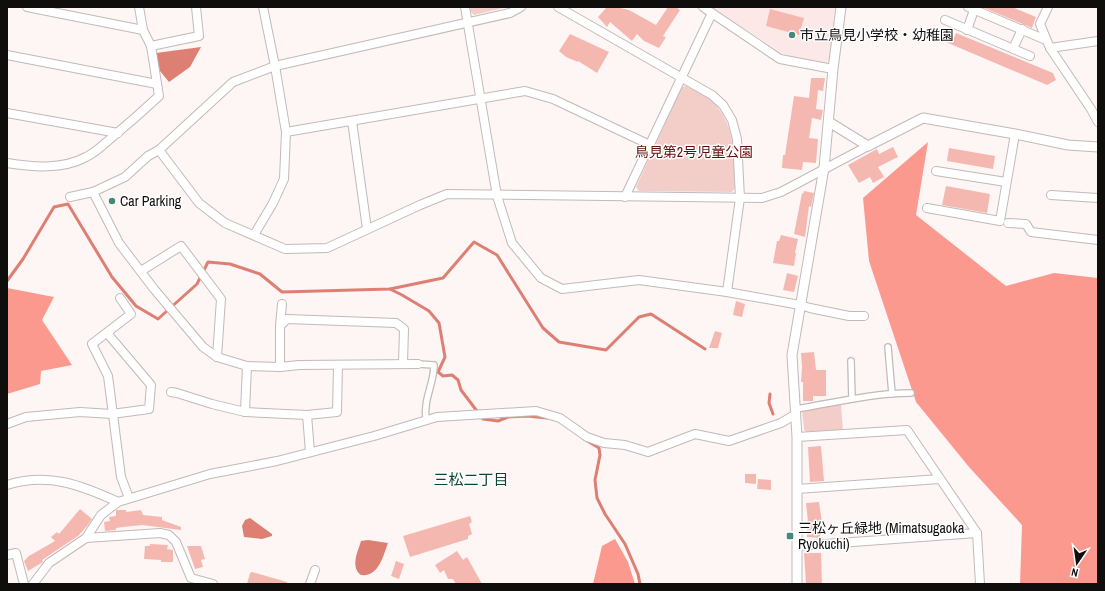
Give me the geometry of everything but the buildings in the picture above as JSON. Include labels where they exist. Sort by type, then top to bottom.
[{"type":"street","points":[[27,7],[143,30]]},
{"type":"street","points":[[7,163],[46,167],[66,164],[85,158],[102,147],[159,96],[151,46],[143,30],[139,7]]},
{"type":"street","points":[[151,46],[199,36],[196,7]]},
{"type":"street","points":[[254,235],[273,204],[284,179],[286,132],[263,7]]},
{"type":"street","points":[[465,7],[497,196],[512,243],[541,278],[562,288],[639,280],[727,292],[800,305],[849,316],[864,316]]},
{"type":"street","points":[[70,197],[93,192],[124,177],[148,156],[159,150],[233,82],[275,66],[510,13],[521,7]]},
{"type":"street","points":[[558,7],[712,95],[723,105],[732,120],[737,139],[740,198],[727,292]]},
{"type":"street","points":[[703,7],[780,59],[833,69]]},
{"type":"street","points":[[798,584],[797,437],[792,355],[824,168],[833,69],[841,7]]},
{"type":"street","points":[[1048,7],[1040,24],[1046,40],[1050,48],[1094,108],[1098,122]]},
{"type":"street","points":[[967,30],[971,8],[1046,40]]},
{"type":"street","points":[[625,197],[712,13]]},
{"type":"street","points":[[945,20],[1030,56]]},
{"type":"street","points":[[1014,49],[1022,29]]},
{"type":"street","points":[[1050,48],[1098,41]]},
{"type":"street","points":[[7,55],[157,84]]},
{"type":"street","points":[[286,132],[524,91],[553,99],[650,145]]},
{"type":"street","points":[[7,113],[118,133]]},
{"type":"street","points":[[159,150],[200,203],[225,223],[285,249],[327,248],[447,194],[497,196],[544,195],[762,198],[782,192],[824,168],[923,118],[1068,145],[1098,147]]},
{"type":"street","points":[[352,121],[367,230]]},
{"type":"street","points":[[829,122],[868,146]]},
{"type":"street","points":[[927,208],[1000,221],[1015,134]]},
{"type":"street","points":[[936,171],[1006,182]]},
{"type":"street","points":[[93,192],[119,243],[203,346],[218,357],[247,366],[280,367],[299,365],[403,363],[434,365],[434,374],[425,401],[426,421]]},
{"type":"street","points":[[1051,195],[1098,198]]},
{"type":"street","points":[[1008,223],[1026,224],[1031,232],[1098,240]]},
{"type":"street","points":[[141,271],[182,246],[221,299],[218,357]]},
{"type":"street","points":[[120,298],[131,314],[92,344],[108,376],[121,478],[129,498]]},
{"type":"street","points":[[280,367],[280,326],[282,304]]},
{"type":"street","points":[[280,326],[287,319],[396,322],[404,329],[403,363]]},
{"type":"street","points":[[7,424],[26,417],[80,412],[112,414],[149,409],[151,385],[107,333]]},
{"type":"street","points":[[888,347],[892,394]]},
{"type":"street","points":[[851,360],[852,399]]},
{"type":"street","points":[[171,392],[176,392],[212,404],[245,412],[307,415],[337,412],[338,365]]},
{"type":"street","points":[[245,412],[247,366]]},
{"type":"street","points":[[33,584],[49,563],[86,538],[101,515],[118,502],[210,474],[277,461],[374,436],[437,417],[536,411],[560,418],[588,437],[604,443],[625,444],[648,452],[695,434],[729,441],[781,424],[796,411],[852,399],[910,393]]},
{"type":"street","points":[[307,415],[310,452]]},
{"type":"street","points":[[797,437],[907,430],[977,533],[980,584]]},
{"type":"street","points":[[7,485],[33,479],[58,481],[91,490],[118,502]]},
{"type":"street","points":[[797,489],[940,479]]},
{"type":"street","points":[[86,538],[160,533],[169,535],[176,542],[190,581],[213,584]]},
{"type":"street","points":[[798,546],[977,533]]},
{"type":"street","points":[[7,555],[16,553],[24,584]]},
{"type":"street","points":[[310,584],[315,570]]},
{"type":"shaded area","name":"市立鳥見小学校・幼稚園","points":[[712,7],[835,7],[829,60],[826,63],[802,60],[783,54]]},
{"type":"shaded area","points":[[201,47],[190,67],[169,82],[160,71],[156,53]]},
{"type":"shaded area","points":[[928,142],[916,215],[1006,286],[1054,273],[1098,278],[1098,584],[1020,584],[1022,525],[969,467],[916,402],[869,261],[863,198]]},
{"type":"shaded area","points":[[7,288],[54,297],[42,320],[72,365],[41,371],[40,384],[7,394]]},
{"type":"shaded area","points":[[250,518],[272,534],[272,536],[262,539],[244,537],[242,526],[245,520]]},
{"type":"shaded area","points":[[615,539],[628,562],[635,584],[593,584],[602,546]]},
{"type":"shaded area","points":[[368,540],[388,543],[382,559],[376,569],[367,575],[361,575],[356,568],[355,563],[361,541]]},
{"type":"green space","points":[[470,7],[507,7],[474,15],[471,12]]},
{"type":"green space","name":"鳥見第2号児童公園","points":[[686,86],[708,98],[724,117],[729,128],[732,139],[735,188],[732,192],[639,191],[636,187],[682,87]]},
{"type":"green space","points":[[841,404],[843,430],[809,433],[804,430],[802,410]]},
{"type":"waterway","points":[[7,281],[23,259],[54,207],[68,204],[112,277],[136,306],[158,319],[197,284],[208,262],[230,264],[260,274],[282,292],[390,289],[443,278],[474,242],[497,255],[543,328],[559,342],[606,350],[639,317],[651,314],[705,349]]},
{"type":"waterway","points":[[390,289],[429,311],[439,323],[445,357],[438,372],[443,376],[452,375],[458,380],[461,390],[483,419],[498,421],[508,417],[527,416],[547,418]]},
{"type":"waterway","points":[[770,394],[769,403],[773,414]]},
{"type":"waterway","points":[[584,439],[599,448],[600,455],[595,480],[597,498],[605,514],[625,544],[638,574],[640,584]]},
{"type":"place","name":"市立鳥見小学校・幼稚園","points":[[792,35]]},
{"type":"place","name":"Car Parking","points":[[112,201]]},
{"type":"place","name":"三松ヶ丘緑地 (Mimatsugaoka Ryokuchi)","points":[[790,536]]},
{"type":"district","name":"三松二丁目","points":[[471,480]]}]
